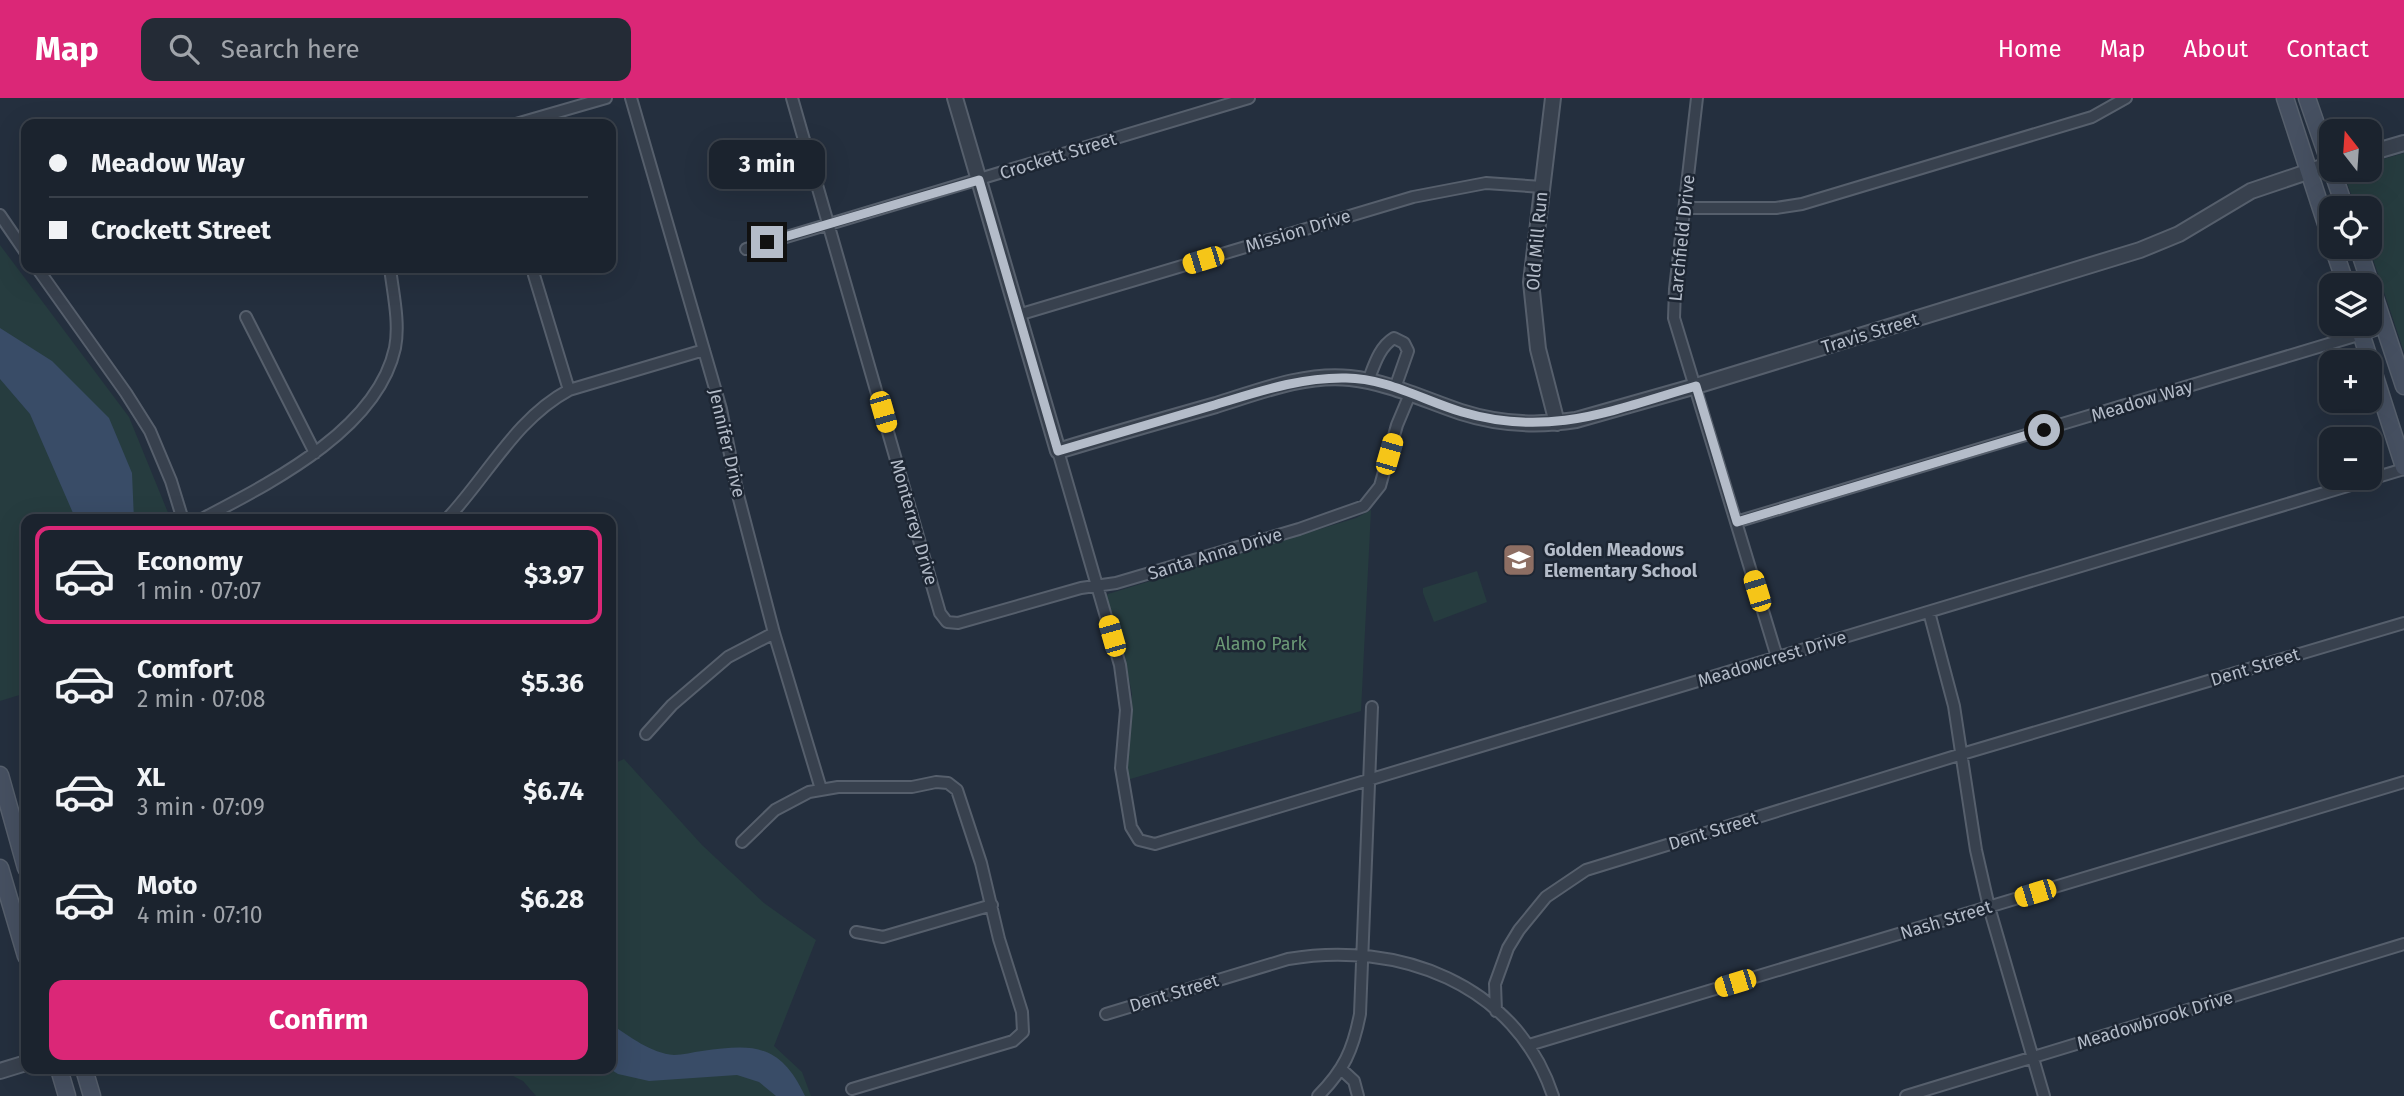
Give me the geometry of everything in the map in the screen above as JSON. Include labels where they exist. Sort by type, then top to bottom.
[{"type":"main road","points":[[2285,98],[2319,201]]},
{"type":"main road","points":[[2307,98],[2319,132]]},
{"type":"main road","points":[[2362,259],[2404,386]]},
{"type":"main road","points":[[2362,336],[2404,468]]},
{"type":"main road","points":[[0,775],[21,850]]},
{"type":"main road","points":[[0,867],[21,939]]},
{"type":"main road","points":[[60,1074],[66,1096]]},
{"type":"main road","points":[[85,1074],[92,1096]]},
{"type":"street","points":[[534,119],[607,98]]},
{"type":"street","name":"Jennifer Drive","points":[[631,98],[721,409],[738,495],[774,634],[821,789]]},
{"type":"street","name":"Monterrey Drive","points":[[792,98],[940,613],[947,622]]},
{"type":"street","points":[[955,98],[1097,587]]},
{"type":"street","name":"Crockett Street","points":[[746,248],[1249,98]]},
{"type":"street","name":"Old Mill Run","points":[[1553,98],[1531,282],[1538,349],[1557,423]]},
{"type":"street","name":"Larchfield Drive","points":[[1698,98],[1674,318],[1777,657]]},
{"type":"street","points":[[1685,208],[1776,208],[1802,204],[2092,117],[2126,98]]},
{"type":"street","points":[[2382,149],[2404,143]]},
{"type":"street","name":"Travis Street","points":[[1058,451],[1279,386],[1318,378],[1350,377],[1368,381],[1465,413],[1512,423],[1557,423],[1591,417],[2140,250],[2179,234],[2251,191],[2319,168]]},
{"type":"street","name":"Mission Drive","points":[[1018,315],[1413,197],[1486,183],[1542,187]]},
{"type":"street","points":[[0,215],[21,246]]},
{"type":"street","points":[[45,273],[150,431],[181,514]]},
{"type":"street","points":[[211,514],[283,475],[315,453],[358,414],[386,372],[395,346],[396,324],[391,273]]},
{"type":"street","points":[[534,275],[569,390]]},
{"type":"street","points":[[246,317],[315,453]]},
{"type":"street","name":"Meadow Way","points":[[1737,522],[2337,336]]},
{"type":"street","points":[[1368,381],[1381,352],[1394,338],[1404,343],[1408,351],[1395,388]]},
{"type":"street","points":[[452,514],[533,415],[569,390],[704,350]]},
{"type":"street","name":"Santa Anna Drive","points":[[947,622],[958,623],[1081,588],[1097,587],[1286,533],[1364,506],[1380,485],[1397,425],[1410,394]]},
{"type":"street","name":"Meadowcrest Drive","points":[[1097,587],[1120,666],[1126,710],[1121,768],[1131,827],[1139,840],[1155,844],[2404,468]]},
{"type":"street","points":[[1929,612],[1954,706],[1976,850],[1989,907],[2044,1096]]},
{"type":"street","name":"Dent Street","points":[[1496,1011],[1495,984],[1508,948],[1519,930],[1546,897],[1586,870],[1962,754],[2404,623]]},
{"type":"street","points":[[646,734],[672,705],[728,657],[774,634]]},
{"type":"street","points":[[1318,1096],[1341,1069],[1355,1043],[1360,1014],[1372,707]]},
{"type":"street","points":[[742,842],[775,810],[809,792],[821,789],[891,789],[936,782],[948,783],[957,790],[1022,1012],[1023,1032],[1013,1041],[852,1089]]},
{"type":"street","name":"Nash Street","points":[[1529,1045],[2404,782]]},
{"type":"street","points":[[856,932],[883,937],[992,905]]},
{"type":"street","name":"Meadowbrook Drive","points":[[1906,1096],[2404,944]]},
{"type":"street","name":"Dent Street","points":[[1106,1014],[1288,959],[1315,955],[1363,956],[1425,967],[1465,987],[1496,1011]]},
{"type":"street","points":[[1496,1011],[1529,1045],[1546,1075],[1553,1096]]},
{"type":"street","points":[[0,1071],[21,1065]]},
{"type":"street","points":[[1341,1069],[1354,1082],[1358,1096]]},
{"type":"green space","points":[[2404,153],[2404,352],[2382,286],[2382,273],[2378,273],[2373,259],[2382,259],[2382,196],[2352,196],[2347,182],[2382,182],[2382,159]]},
{"type":"green space","points":[[0,245],[129,417],[169,514],[21,514],[21,695],[0,701]]},
{"type":"green space","name":"Alamo Park","points":[[1371,510],[1361,711],[1127,780],[1132,694],[1106,597],[1108,594],[1356,518]]},
{"type":"green space","points":[[1477,571],[1487,602],[1434,622],[1423,588]]},
{"type":"green space","points":[[624,759],[702,845],[764,903],[816,940],[774,1046],[802,1072],[811,1096],[536,1096],[523,1081],[509,1074],[616,1074],[616,763]]},
{"type":"water","points":[[0,328],[52,361],[109,418],[132,473],[134,514],[73,514],[30,414],[0,379]]},
{"type":"water","points":[[616,1027],[641,1044],[665,1054],[737,1048],[764,1051],[786,1066],[805,1096],[776,1096],[759,1082],[737,1075],[649,1081],[618,1074]]},
{"type":"place","name":"Golden Meadows Elementary School","points":[[1519,560]]},
{"type":"route","points":[[767,242],[979,180],[1058,451],[1279,386],[1318,378],[1350,377],[1387,385],[1465,413],[1512,423],[1533,424],[1591,417],[1696,386],[1737,522],[2044,430]]}]
